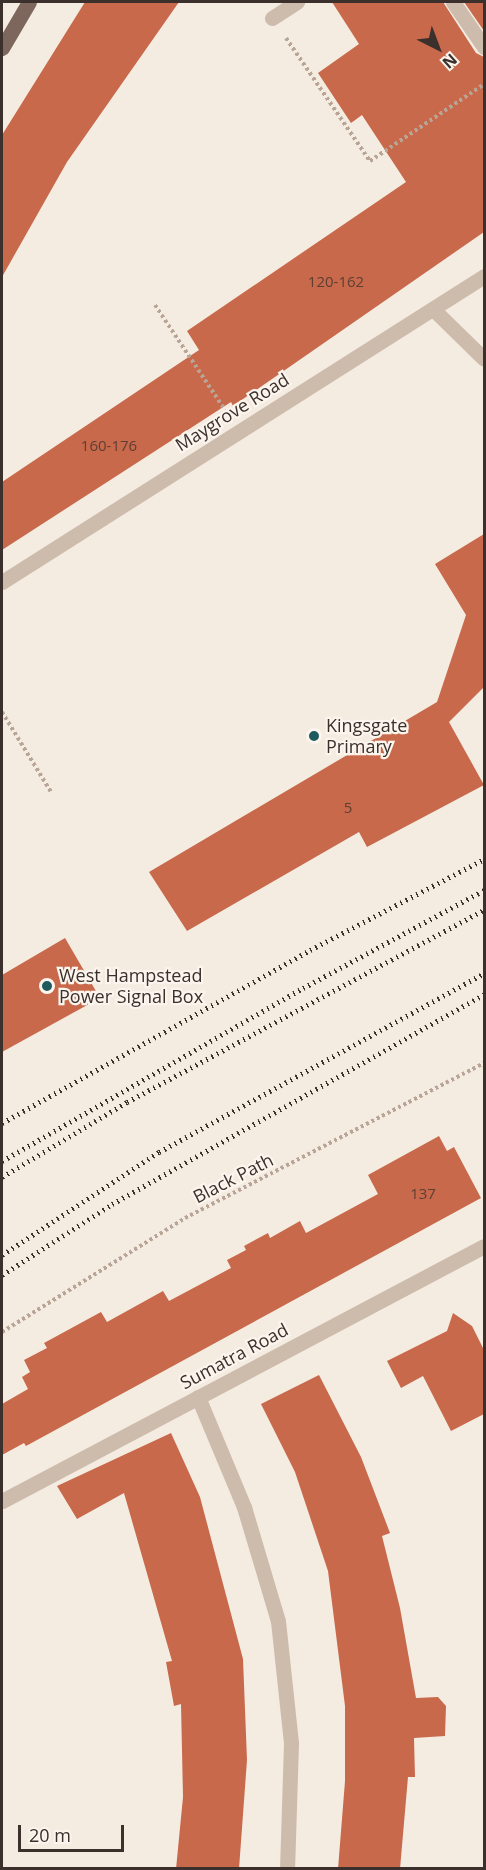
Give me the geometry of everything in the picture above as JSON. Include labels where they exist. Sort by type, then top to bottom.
[{"type":"main road","points":[[2,48],[29,2]]},
{"type":"street","points":[[272,18],[297,2]]},
{"type":"street","points":[[453,2],[484,47]]},
{"type":"street","name":"Maygrove Road","points":[[2,582],[484,276]]},
{"type":"street","points":[[433,309],[484,359]]},
{"type":"street","name":"Sumatra Road","points":[[2,1501],[484,1246]]},
{"type":"street","points":[[198,1397],[244,1507],[278,1621],[291,1743],[287,1869]]},
{"type":"path","points":[[272,18],[370,161],[484,84]]},
{"type":"path","points":[[155,305],[239,431]]},
{"type":"path","points":[[2,712],[51,792]]},
{"type":"path","name":"Black Path","points":[[2,1332],[185,1218],[484,1063]]},
{"type":"building","points":[[85,2],[179,2],[67,162],[2,277],[2,135]]},
{"type":"building","points":[[332,2],[443,2],[476,53],[484,57],[484,232],[233,406],[231,402],[2,550],[2,482],[199,350],[187,331],[406,182],[362,115],[351,123],[318,73],[359,44]]},
{"type":"building","points":[[464,2],[484,2],[484,31]]},
{"type":"building","points":[[484,534],[484,687],[449,722],[484,785],[367,847],[359,832],[187,931],[149,872],[437,702],[466,615],[435,564]]},
{"type":"building","name":"West Hampstead Power Signal Box","points":[[65,938],[100,998],[2,1052],[2,975]]},
{"type":"building","points":[[439,1136],[447,1151],[454,1147],[481,1198],[26,1446],[24,1443],[2,1455],[2,1404],[28,1389],[22,1377],[30,1372],[24,1360],[47,1348],[44,1343],[101,1312],[107,1322],[163,1291],[169,1301],[231,1268],[227,1260],[246,1250],[244,1246],[268,1233],[270,1238],[300,1221],[306,1233],[378,1194],[368,1175]]},
{"type":"building","points":[[453,1313],[472,1326],[484,1350],[484,1414],[451,1431],[423,1376],[401,1388],[387,1361],[447,1331]]},
{"type":"building","points":[[319,1375],[361,1457],[390,1533],[382,1536],[400,1608],[416,1698],[438,1697],[446,1706],[445,1736],[414,1738],[415,1777],[408,1777],[400,1869],[338,1869],[345,1781],[345,1706],[328,1571],[295,1472],[261,1404]]},
{"type":"building","points":[[171,1433],[200,1497],[243,1659],[247,1760],[239,1869],[176,1869],[183,1797],[181,1704],[174,1706],[166,1662],[172,1661],[124,1493],[77,1519],[57,1486]]},
{"type":"railway","points":[[2,1123],[310,950],[484,859]]},
{"type":"railway","points":[[2,1161],[303,988],[484,890]]},
{"type":"railway","points":[[2,1177],[127,1102],[484,910]]},
{"type":"railway","points":[[2,1255],[159,1152],[484,973]]},
{"type":"railway","points":[[2,1275],[112,1204],[484,994]]},
{"type":"place","name":"Kingsgate Primary","points":[[314,736]]},
{"type":"place","name":"West Hampstead Power Signal Box","points":[[47,986]]}]
